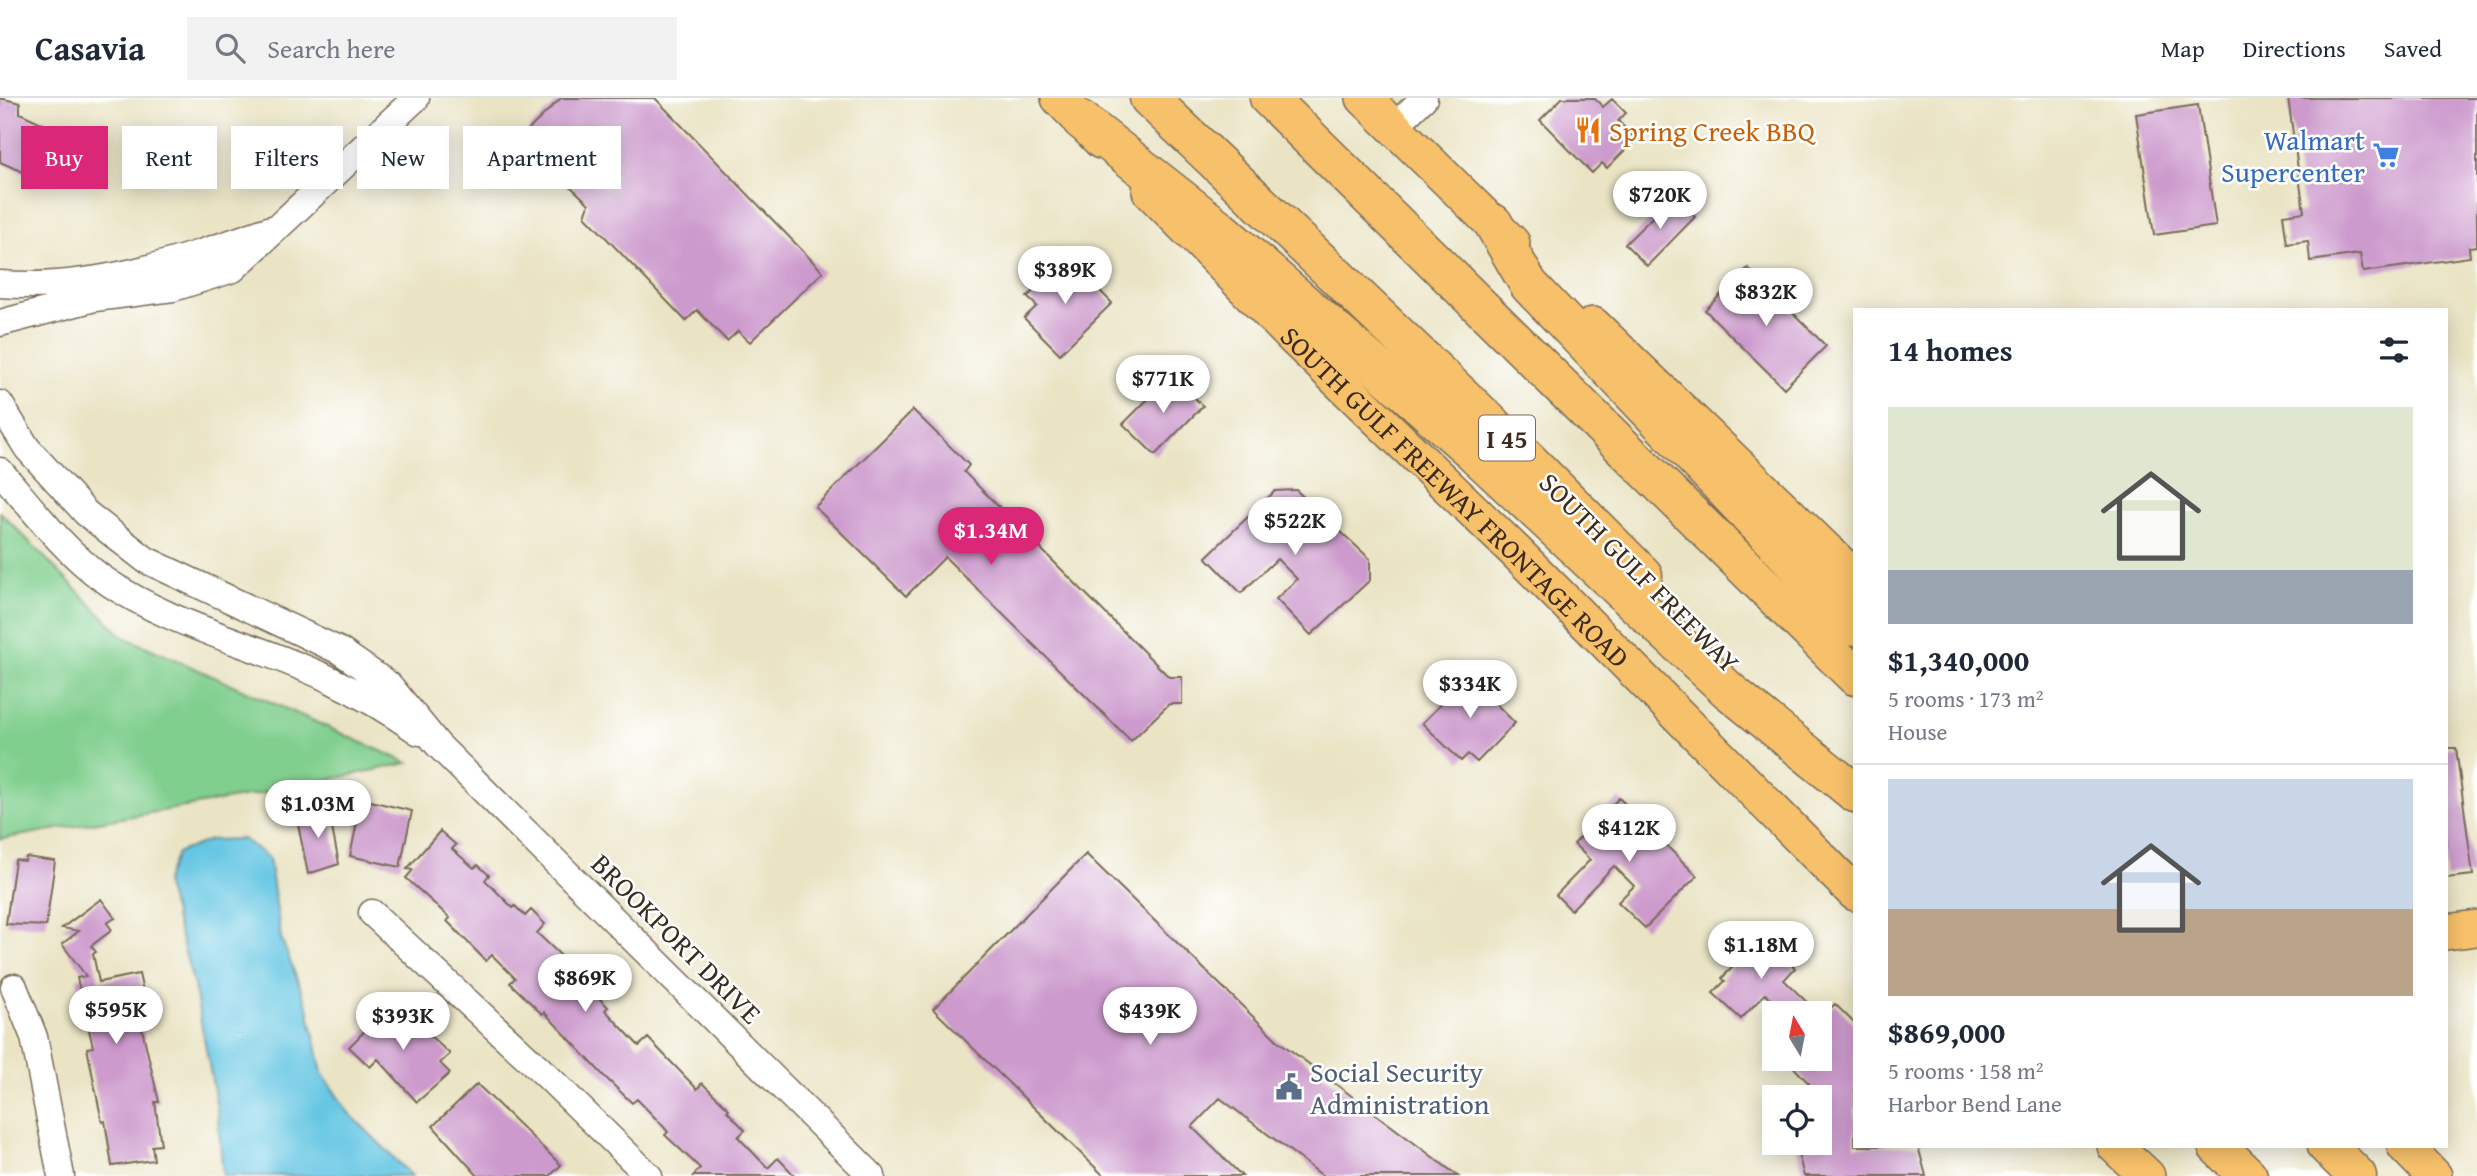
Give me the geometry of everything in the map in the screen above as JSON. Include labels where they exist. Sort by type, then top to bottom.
[{"type":"highway","name":"SOUTH GULF FREEWAY","points":[[1149,98],[1502,433],[1853,789]]},
{"type":"highway","name":"I 45","points":[[1269,98],[1853,674]]},
{"type":"highway","points":[[1070,109],[1217,227],[1471,450],[1728,690],[1853,789]]},
{"type":"highway","points":[[1493,223],[1529,285],[1853,624]]},
{"type":"highway","points":[[2219,1148],[2248,1176]]},
{"type":"highway","points":[[2329,1148],[2357,1176]]},
{"type":"main road","points":[[1364,98],[1493,223],[1619,352],[1853,576]]},
{"type":"main road","name":"SOUTH GULF FREEWAY FRONTAGE ROAD","points":[[1070,109],[1293,337],[1516,552],[1853,891]]},
{"type":"main road","points":[[2448,932],[2477,928]]},
{"type":"main road","points":[[2407,1148],[2434,1176]]},
{"type":"street","points":[[0,323],[95,298],[173,288],[233,269],[416,98]]},
{"type":"street","points":[[1394,127],[1424,98]]},
{"type":"street","points":[[0,284],[44,287],[166,265],[279,226]]},
{"type":"street","name":"BROOKPORT DRIVE","points":[[0,404],[27,448],[86,513],[126,544],[158,566],[340,651],[389,685],[438,745],[872,1176]]},
{"type":"street","name":"BROOKPORT DRIVE","points":[[0,471],[58,538],[104,579],[173,616],[237,645],[327,678],[406,723],[438,745]]},
{"type":"street","points":[[372,913],[546,1075],[649,1176]]},
{"type":"street","points":[[13,987],[34,1037],[61,1176]]},
{"type":"green space","points":[[0,512],[122,636],[408,763],[276,791],[0,839]]},
{"type":"water","points":[[243,839],[269,858],[281,938],[308,1008],[322,1073],[348,1112],[412,1176],[223,1176],[217,1107],[194,985],[165,882],[177,853],[210,840]]},
{"type":"building","points":[[0,98],[20,103],[20,113],[48,126],[21,126],[21,171],[0,162]]},
{"type":"building","points":[[561,98],[655,98],[823,272],[750,342],[738,331],[727,341],[697,310],[686,321],[585,216],[589,204],[573,189],[621,189],[621,126],[532,126]]},
{"type":"building","name":"Spring Creek BBQ","points":[[1562,98],[1594,98],[1603,107],[1612,99],[1626,113],[1618,121],[1636,139],[1607,168],[1602,163],[1592,173],[1540,120]]},
{"type":"building","name":"Walmart Supercenter","points":[[2288,98],[2477,98],[2477,246],[2469,247],[2470,257],[2363,272],[2360,254],[2310,261],[2308,241],[2287,244],[2283,215],[2304,212]]},
{"type":"building","points":[[2198,105],[2216,226],[2154,235],[2136,114]]},
{"type":"building","points":[[1674,196],[1695,217],[1647,266],[1625,244]]},
{"type":"building","points":[[1067,257],[1112,303],[1060,354],[1024,318],[1037,306],[1027,297]]},
{"type":"building","points":[[1748,268],[1826,346],[1784,388],[1705,310]]},
{"type":"building","points":[[1172,375],[1203,406],[1155,455],[1123,424]]},
{"type":"building","points":[[913,410],[969,465],[964,472],[1169,677],[1182,677],[1182,704],[1169,704],[1131,741],[945,557],[906,596],[815,507]]},
{"type":"building","points":[[1296,490],[1370,559],[1370,580],[1311,635],[1276,599],[1297,579],[1277,559],[1241,593],[1206,557],[1275,491]]},
{"type":"building","points":[[1468,677],[1479,687],[1486,680],[1503,696],[1495,703],[1515,723],[1477,762],[1468,754],[1461,761],[1422,723]]},
{"type":"building","points":[[2448,748],[2456,748],[2473,875],[2448,878]]},
{"type":"building","points":[[1619,798],[1697,876],[1645,928],[1618,902],[1634,886],[1614,866],[1571,910],[1556,895],[1590,860],[1574,844]]},
{"type":"building","points":[[362,799],[412,811],[400,867],[350,856]]},
{"type":"building","points":[[328,807],[339,864],[308,874],[296,814]]},
{"type":"building","points":[[440,831],[456,845],[452,849],[474,868],[478,865],[489,875],[485,880],[513,908],[515,906],[525,916],[531,910],[545,924],[537,933],[596,989],[593,992],[608,1007],[605,1010],[639,1046],[648,1038],[697,1089],[702,1083],[729,1109],[727,1111],[745,1130],[738,1137],[768,1168],[778,1158],[795,1176],[693,1176],[700,1168],[665,1135],[668,1132],[637,1099],[632,1103],[544,1012],[542,1014],[510,983],[515,978],[492,955],[486,961],[447,921],[450,918],[406,878],[413,870],[407,869]]},
{"type":"building","points":[[1086,854],[1277,1040],[1458,1176],[1323,1176],[1220,1098],[1192,1127],[1242,1176],[1104,1176],[933,1009]]},
{"type":"building","points":[[26,857],[55,861],[46,926],[6,924],[15,860],[25,861]]},
{"type":"building","points":[[101,899],[115,918],[107,923],[112,930],[91,946],[96,952],[93,954],[99,982],[139,974],[146,1005],[137,1007],[159,1102],[155,1102],[161,1145],[152,1146],[154,1160],[112,1166],[105,1121],[102,1122],[87,1048],[93,1047],[77,978],[86,976],[62,944],[79,931],[62,928]]},
{"type":"building","points":[[1766,933],[1786,953],[1783,957],[1795,968],[1784,980],[1806,1001],[1773,1001],[1765,994],[1741,1019],[1713,993],[1725,981],[1722,978]]},
{"type":"building","points":[[393,1002],[450,1054],[440,1063],[450,1073],[417,1102],[378,1059],[370,1067],[349,1047]]},
{"type":"building","points":[[1835,1004],[1853,1022],[1853,1148],[1919,1148],[1926,1176],[1804,1176],[1798,1155],[1832,1155],[1832,1085],[1810,1085],[1797,1071],[1832,1071],[1832,1007]]},
{"type":"building","points":[[477,1084],[561,1165],[550,1176],[478,1176],[433,1126]]},
{"type":"place","name":"Spring Creek BBQ","points":[[1588,130]]},
{"type":"place","name":"Walmart Supercenter","points":[[2386,155]]},
{"type":"place","name":"Social Security Administration","points":[[1289,1087]]}]
